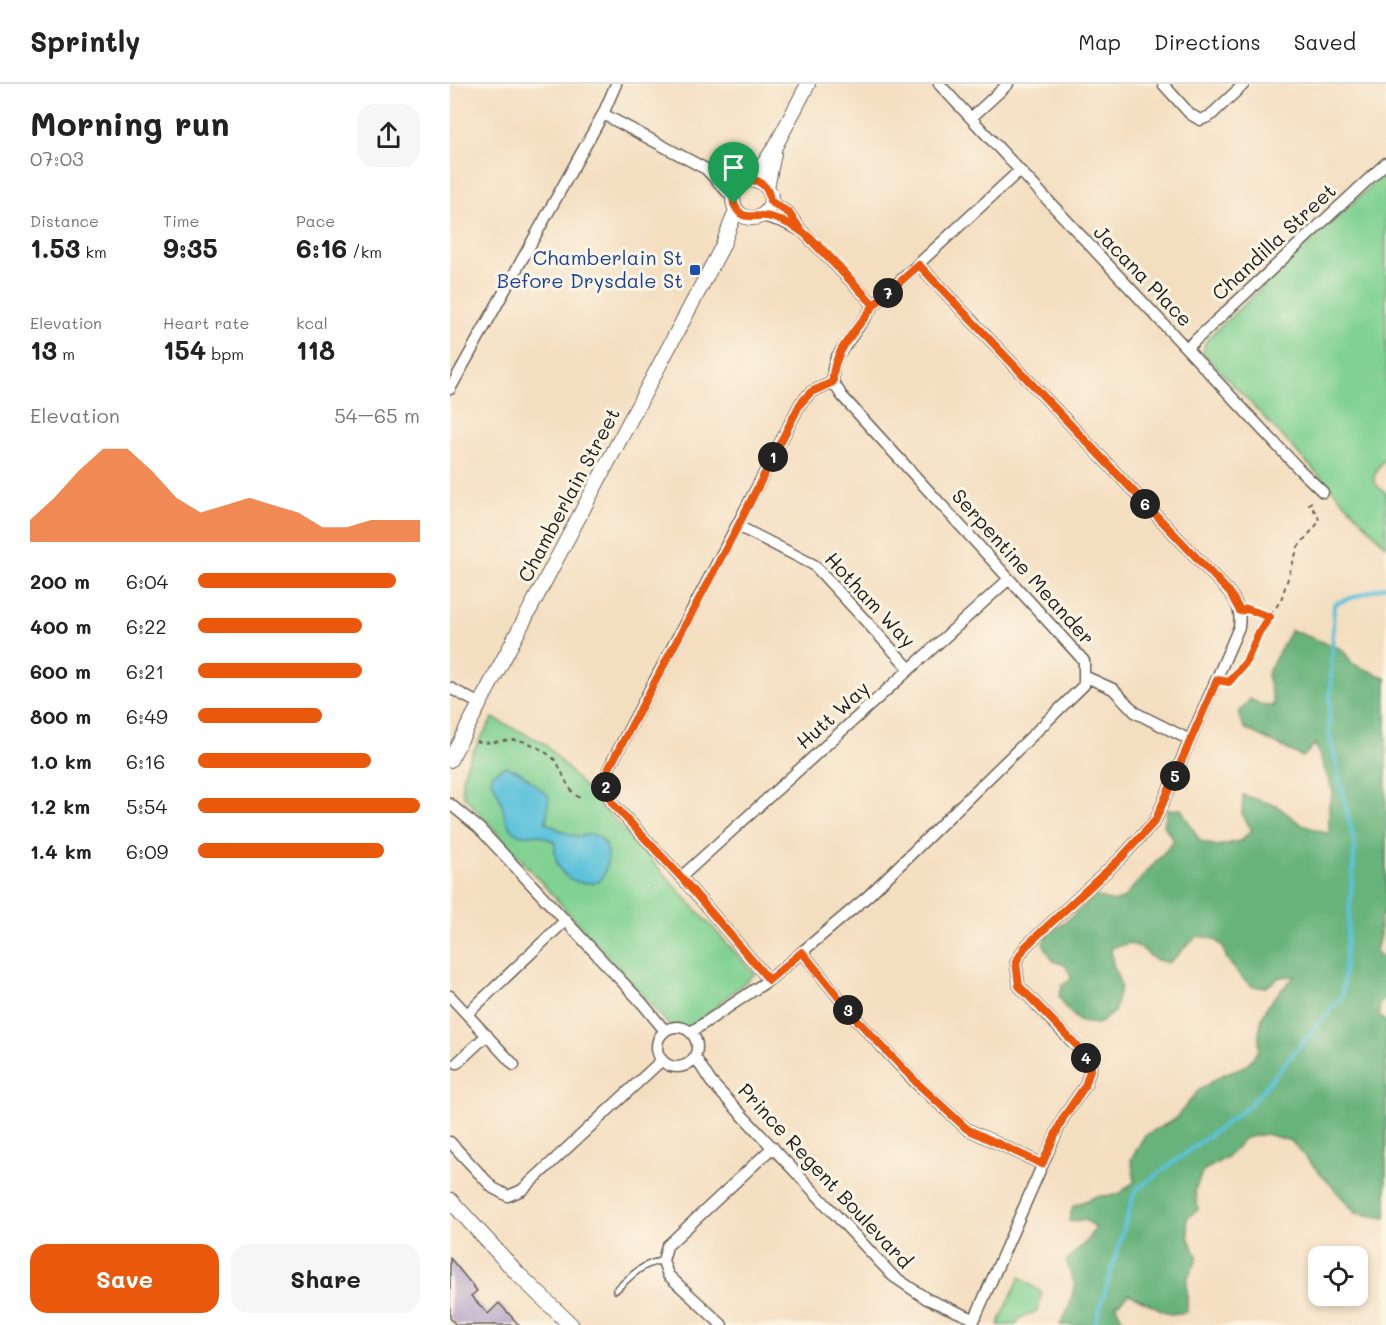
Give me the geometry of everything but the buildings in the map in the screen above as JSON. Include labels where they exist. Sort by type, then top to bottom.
[{"type":"main road","name":"Chamberlain Street","points":[[450,760],[722,247],[735,204],[736,188],[749,180],[776,145],[808,84]]},
{"type":"main road","name":"Chamberlain Street","points":[[722,247],[754,216],[765,212],[776,145]]},
{"type":"main road","points":[[749,180],[759,181],[769,194]]},
{"type":"main road","points":[[735,204],[754,216]]},
{"type":"main road","points":[[450,1200],[518,1274],[571,1325]]},
{"type":"street","points":[[450,388],[603,114],[616,84]]},
{"type":"street","name":"Jacana Place","points":[[939,84],[1323,492]]},
{"type":"street","points":[[971,118],[1008,84]]},
{"type":"street","points":[[1163,84],[1190,114],[1200,120],[1210,116],[1244,84]]},
{"type":"street","points":[[603,114],[706,169],[749,180]]},
{"type":"street","name":"Chandilla Street","points":[[1187,348],[1386,163]]},
{"type":"street","points":[[706,169],[735,204]]},
{"type":"street","points":[[769,980],[681,877],[612,803],[608,794],[606,776],[800,404],[811,392],[833,382],[832,369],[836,358],[874,305],[1019,171]]},
{"type":"street","points":[[769,194],[874,305]]},
{"type":"street","points":[[754,216],[783,222],[801,230]]},
{"type":"street","points":[[919,265],[1230,593],[1240,611],[1239,627],[1155,821],[1122,857],[1025,947],[1016,962],[1019,986],[1080,1049],[1091,1067],[1085,1086],[1063,1118],[973,1322]]},
{"type":"street","name":"Serpentine Meander","points":[[691,1032],[769,980],[868,896],[1084,685],[1084,661],[842,396],[833,382]]},
{"type":"street","name":"Hotham Way","points":[[738,526],[814,565],[910,669]]},
{"type":"street","name":"Hutt Way","points":[[681,877],[1009,579]]},
{"type":"street","points":[[1084,676],[1113,689],[1136,713],[1190,740]]},
{"type":"street","points":[[450,688],[480,704]]},
{"type":"street","points":[[450,804],[479,828],[566,920],[665,1031]]},
{"type":"street","points":[[467,1014],[566,920]]},
{"type":"street","points":[[802,952],[856,1019],[917,1083],[967,1129],[1042,1164]]},
{"type":"street","points":[[450,996],[514,1065]]},
{"type":"street","points":[[679,1027],[691,1032],[698,1045],[695,1057],[689,1064],[671,1066],[662,1060],[657,1045],[665,1031],[679,1027]]},
{"type":"street","points":[[457,1063],[487,1035]]},
{"type":"street","name":"Prince Regent Boulevard","points":[[695,1057],[711,1082],[893,1276],[927,1299],[973,1322]]},
{"type":"street","points":[[450,1142],[493,1188],[508,1196],[522,1190],[662,1060]]},
{"type":"street","points":[[722,1325],[668,1275],[663,1261],[667,1246],[773,1147]]},
{"type":"lane","points":[[616,1290],[638,1270],[663,1261]]},
{"type":"path","points":[[1217,680],[1229,682],[1246,662],[1259,632],[1281,600],[1298,547],[1319,522],[1318,514],[1309,504],[1323,492]]},
{"type":"path","points":[[1240,611],[1247,609],[1270,617]]},
{"type":"path","points":[[473,740],[484,744],[508,739],[531,743],[554,759],[573,795],[580,799]]},
{"type":"green space","points":[[1386,172],[1386,456],[1374,480],[1386,493],[1386,546],[1203,353],[1209,337]]},
{"type":"green space","points":[[1291,630],[1342,649],[1353,664],[1386,678],[1386,910],[1380,919],[1380,935],[1376,951],[1386,960],[1386,996],[1379,1005],[1379,1016],[1386,1022],[1386,1218],[1356,1213],[1291,1141],[1266,1134],[1245,1138],[1227,1157],[1203,1171],[1195,1190],[1198,1210],[1187,1218],[1189,1239],[1198,1258],[1187,1279],[1187,1312],[1170,1314],[1129,1294],[1116,1305],[1124,1325],[1060,1325],[1069,1308],[1075,1285],[1066,1261],[1085,1243],[1096,1227],[1085,1220],[1069,1221],[1073,1206],[1097,1196],[1118,1195],[1135,1181],[1131,1159],[1145,1135],[1174,1120],[1198,1091],[1222,1075],[1247,1065],[1259,1050],[1260,1025],[1266,1008],[1295,976],[1280,977],[1266,987],[1253,987],[1240,976],[1227,959],[1223,947],[1214,939],[1198,936],[1169,963],[1154,959],[1141,948],[1130,943],[1111,948],[1113,964],[1121,986],[1114,1012],[1098,1024],[1080,1022],[1065,1007],[1059,996],[1062,986],[1072,978],[1065,965],[1053,961],[1043,943],[1049,935],[1096,896],[1113,902],[1123,899],[1174,841],[1164,825],[1167,810],[1181,809],[1200,841],[1217,846],[1240,841],[1252,830],[1242,815],[1243,795],[1277,806],[1302,825],[1329,834],[1329,804],[1333,792],[1315,744],[1303,757],[1244,728],[1239,713],[1250,699],[1260,704],[1274,706],[1267,674]]},
{"type":"green space","points":[[493,718],[544,743],[755,974],[691,1027],[679,1028],[668,1024],[464,796],[462,787],[466,767],[476,745]]},
{"type":"green space","points":[[1020,1277],[1042,1293],[1037,1311],[1020,1318],[1016,1325],[998,1325]]},
{"type":"water","points":[[506,766],[520,772],[549,796],[546,823],[565,833],[580,836],[591,834],[602,840],[608,858],[599,882],[580,882],[565,876],[557,862],[555,842],[537,834],[524,835],[515,832],[510,827],[497,789],[491,780],[493,773]]},
{"type":"waterway","points":[[1095,1325],[1135,1191],[1249,1106],[1342,996],[1355,846],[1329,733],[1334,604],[1386,586]]},
{"type":"place","name":"Chamberlain St Before Drysdale St","points":[[695,270]]},
{"type":"route","points":[[734,204],[734,193],[740,184],[745,181],[759,181],[767,188],[770,201],[789,213],[801,230],[838,268],[874,305],[919,265],[1230,593],[1240,611],[1247,609],[1270,617],[1259,632],[1246,662],[1229,682],[1217,680],[1155,821],[1122,857],[1025,947],[1016,962],[1019,986],[1080,1049],[1091,1067],[1085,1086],[1063,1118],[1042,1164],[967,1129],[917,1083],[856,1019],[802,952],[769,980],[681,877],[612,803],[608,794],[606,776],[609,768],[800,404],[811,392],[833,382],[832,369],[836,358],[874,305],[801,230],[760,215],[744,216],[736,210],[734,204]]}]
